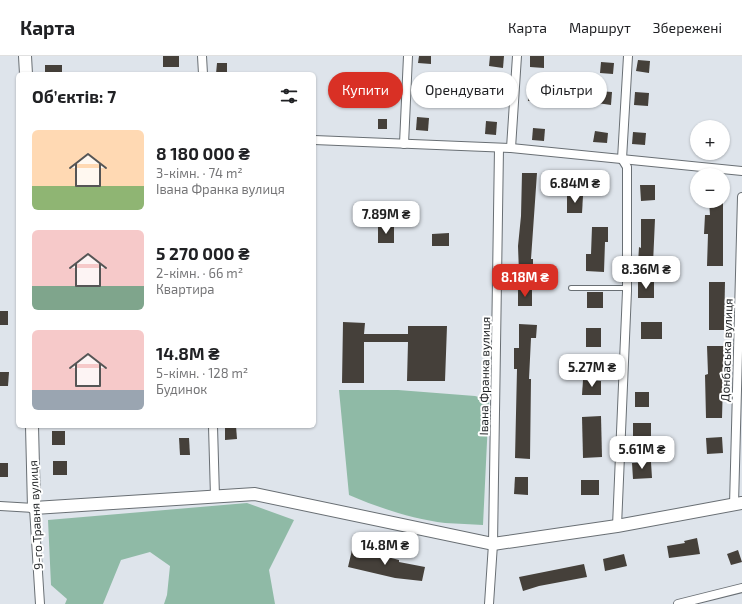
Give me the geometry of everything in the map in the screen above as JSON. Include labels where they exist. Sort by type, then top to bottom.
[{"type":"main road","points":[[25,56],[26,72]]},
{"type":"main road","name":"9-го Травня вулиця","points":[[32,428],[34,508]]},
{"type":"main road","points":[[34,508],[255,494],[493,544],[617,526],[738,504]]},
{"type":"street","points":[[202,56],[203,72]]},
{"type":"street","points":[[404,144],[408,56]]},
{"type":"street","points":[[511,148],[517,56]]},
{"type":"street","points":[[617,526],[627,288],[627,167],[622,159],[628,56]]},
{"type":"street","points":[[316,140],[511,148],[742,171]]},
{"type":"street","name":"Івана Франка вулиця","points":[[490,604],[493,544],[499,148]]},
{"type":"street","name":"Донбаська вулиця","points":[[738,504],[742,197]]},
{"type":"street","points":[[213,428],[215,497]]},
{"type":"street","points":[[0,506],[34,508]]},
{"type":"street","name":"9-го Травня вулиця","points":[[34,508],[40,604]]},
{"type":"street","points":[[678,604],[742,588]]},
{"type":"lane","points":[[571,288],[627,288]]},
{"type":"lane","points":[[569,370],[624,371]]},
{"type":"green space","points":[[339,390],[398,390],[475,396],[489,400],[483,525],[445,523],[421,519],[384,509],[349,495]]},
{"type":"green space","points":[[247,503],[294,520],[269,570],[275,604],[164,604],[167,595],[170,566],[150,552],[121,560],[103,604],[65,604],[67,599],[51,585],[48,520]]},
{"type":"building","points":[[163,56],[179,56],[179,67],[163,67]]},
{"type":"building","points":[[419,56],[431,56],[431,64],[418,63]]},
{"type":"building","points":[[490,56],[504,56],[503,68],[489,66]]},
{"type":"building","points":[[530,56],[544,56],[544,68],[530,67]]},
{"type":"building","points":[[638,60],[650,61],[649,73],[636,71]]},
{"type":"building","points":[[601,62],[614,63],[613,74],[600,72]]},
{"type":"building","points":[[217,63],[227,63],[227,72],[216,72]]},
{"type":"building","points":[[45,65],[62,65],[62,72],[45,72]]},
{"type":"building","points":[[607,92],[612,92],[611,105],[607,104]]},
{"type":"building","points":[[635,92],[649,93],[648,106],[634,105]]},
{"type":"building","points":[[417,117],[429,118],[428,131],[416,130]]},
{"type":"building","points":[[378,119],[387,119],[387,129],[378,129]]},
{"type":"building","points":[[486,121],[497,122],[496,135],[485,134]]},
{"type":"building","points":[[533,128],[545,129],[544,141],[532,140]]},
{"type":"building","points":[[595,131],[608,133],[607,143],[593,142]]},
{"type":"building","points":[[633,132],[646,133],[645,145],[632,144]]},
{"type":"building","points":[[522,173],[537,173],[531,259],[533,259],[533,273],[519,273],[518,246],[521,216]]},
{"type":"building","points":[[640,185],[655,185],[655,200],[641,201]]},
{"type":"building","points":[[567,196],[583,196],[582,213],[567,213]]},
{"type":"building","points":[[710,208],[723,208],[723,266],[707,266],[708,234],[704,234],[705,215],[710,215]]},
{"type":"building","points":[[641,219],[655,219],[653,264],[638,263],[639,247],[641,248]]},
{"type":"building","points":[[378,227],[394,227],[394,243],[378,243]]},
{"type":"building","points":[[592,227],[608,227],[608,242],[605,242],[604,272],[586,271],[586,254],[591,254]]},
{"type":"building","points":[[449,233],[449,246],[432,246],[432,234]]},
{"type":"building","points":[[638,282],[654,282],[654,298],[638,298]]},
{"type":"building","points":[[709,282],[725,282],[724,330],[709,330]]},
{"type":"building","points":[[518,290],[532,290],[532,306],[518,306]]},
{"type":"building","points":[[587,292],[603,292],[603,308],[587,308]]},
{"type":"building","points":[[0,311],[8,311],[8,325],[0,325]]},
{"type":"building","points":[[343,322],[365,323],[364,334],[408,334],[408,326],[447,326],[445,381],[407,381],[408,342],[364,342],[364,383],[342,383]]},
{"type":"building","points":[[641,322],[662,322],[662,339],[641,339]]},
{"type":"building","points":[[519,324],[537,325],[536,338],[531,338],[529,379],[531,379],[530,459],[515,458],[517,369],[514,369],[514,348],[519,348]]},
{"type":"building","points":[[586,328],[601,328],[601,347],[586,347]]},
{"type":"building","points":[[707,346],[724,346],[722,418],[706,418],[705,375],[708,374]]},
{"type":"building","points":[[0,372],[9,372],[8,386],[0,386]]},
{"type":"building","points":[[583,380],[601,381],[601,395],[582,395]]},
{"type":"building","points":[[635,392],[649,392],[649,407],[635,407]]},
{"type":"building","points":[[601,416],[602,457],[583,458],[582,417]]},
{"type":"building","points":[[633,423],[651,423],[651,439],[633,439]]},
{"type":"building","points":[[225,428],[236,428],[237,439],[225,440]]},
{"type":"building","points":[[52,431],[65,431],[65,445],[52,445]]},
{"type":"building","points":[[722,437],[723,453],[707,454],[706,438]]},
{"type":"building","points":[[179,438],[189,438],[190,455],[180,455]]},
{"type":"building","points":[[53,461],[67,461],[67,475],[53,475]]},
{"type":"building","points":[[651,462],[652,478],[633,479],[632,463]]},
{"type":"building","points":[[0,463],[8,463],[8,477],[0,477]]},
{"type":"building","points":[[515,477],[528,477],[528,495],[514,494]]},
{"type":"building","points":[[581,480],[599,480],[599,495],[581,495]]},
{"type":"building","points":[[697,538],[700,554],[669,558],[667,546],[685,543],[684,541]]},
{"type":"building","points":[[352,550],[380,555],[399,560],[399,562],[425,567],[422,581],[395,578],[348,567]]},
{"type":"building","points":[[738,550],[742,562],[731,565],[727,554]]},
{"type":"building","points":[[624,554],[627,566],[605,571],[603,559]]},
{"type":"building","points":[[584,564],[587,577],[539,586],[523,591],[519,577]]}]
